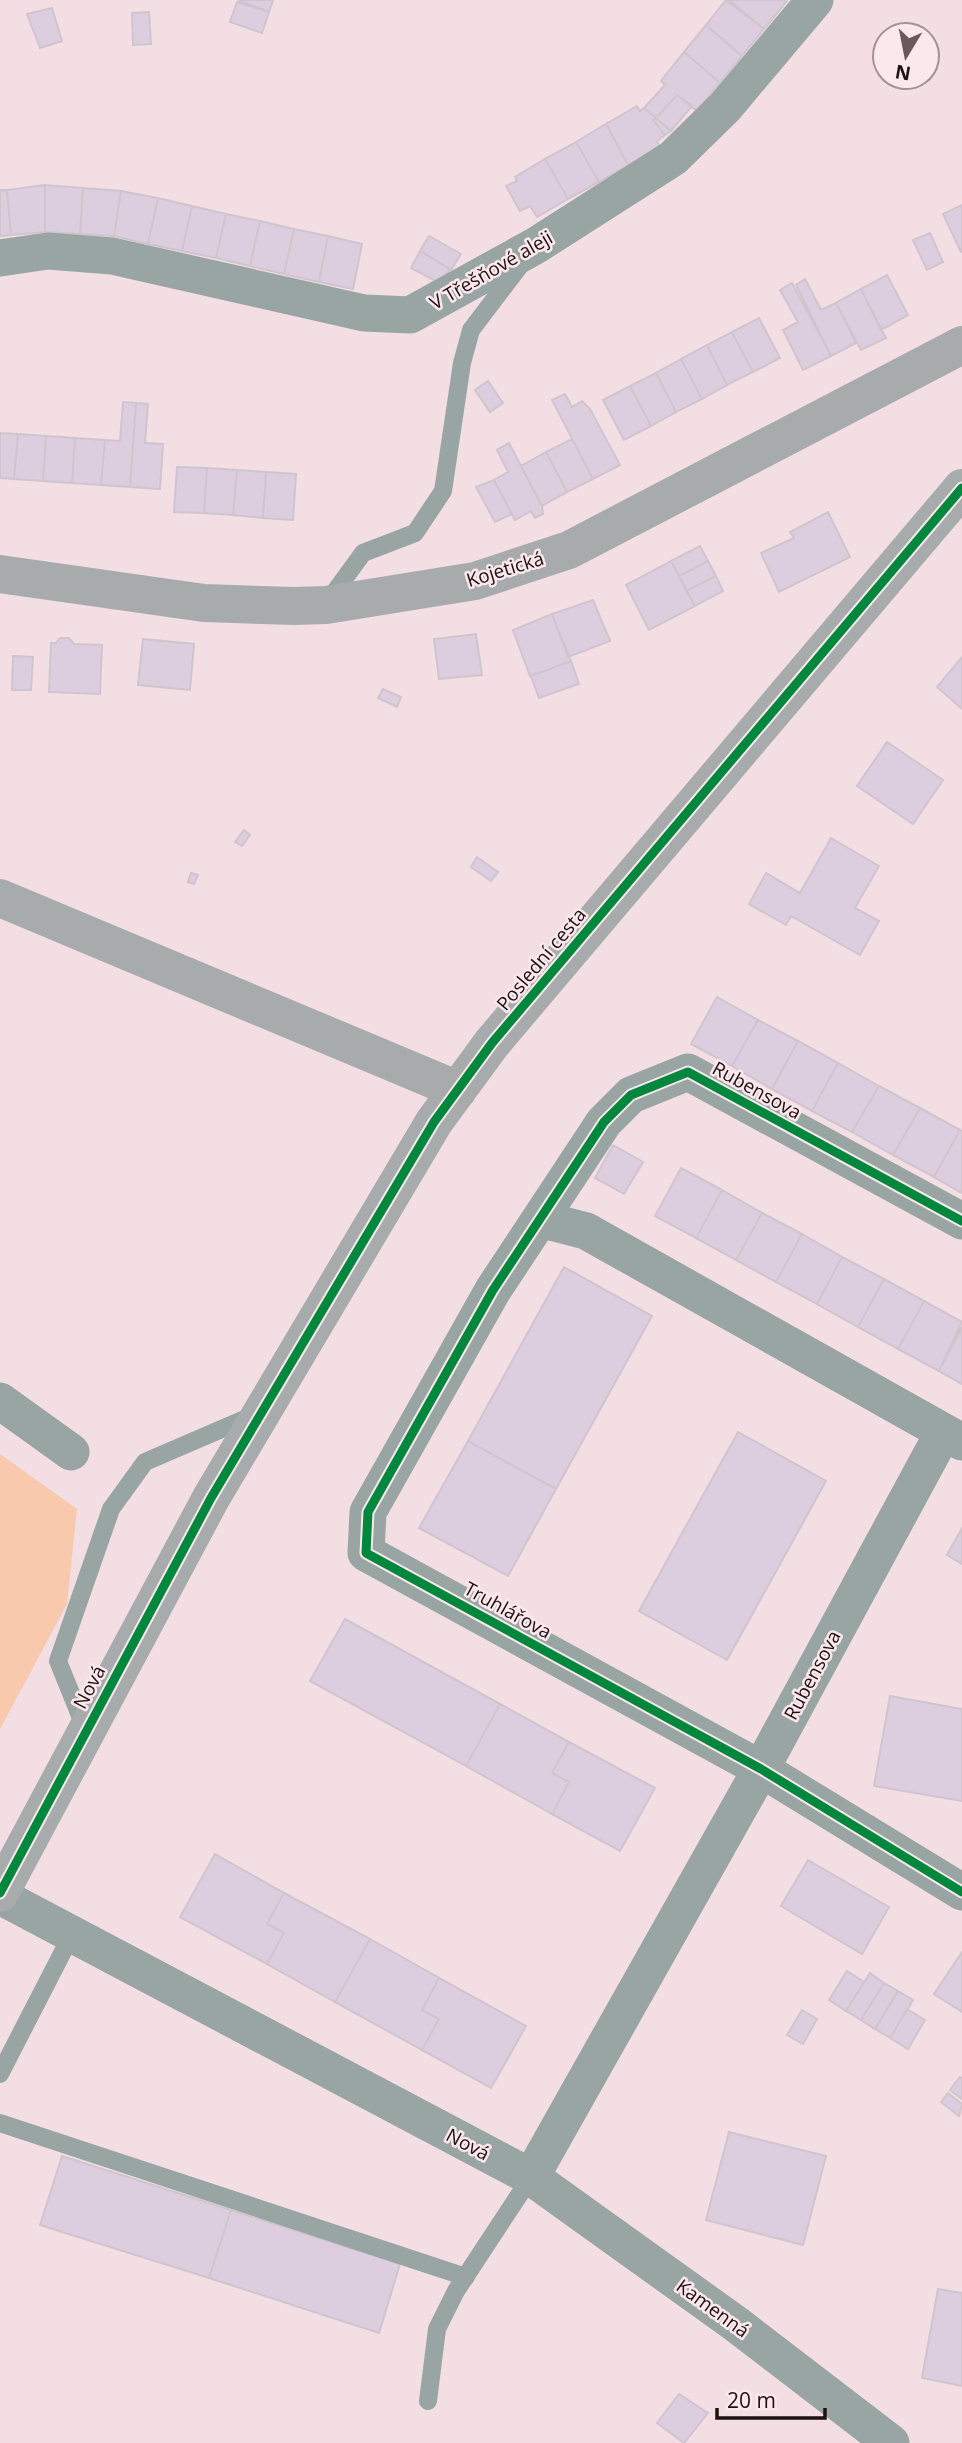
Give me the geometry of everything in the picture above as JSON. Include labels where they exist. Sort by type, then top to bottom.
[{"type":"street","name":"V Třešňové aleji","points":[[0,258],[48,251],[112,256],[364,313],[410,315],[453,294],[535,246],[673,158],[725,107],[815,0]]},
{"type":"street","name":"Kojetická","points":[[0,574],[204,603],[326,605],[475,581],[569,550],[962,345]]},
{"type":"street","name":"Poslední cesta","points":[[211,1498],[434,1122],[457,1090],[492,1043],[962,488]]},
{"type":"street","points":[[0,898],[457,1090]]},
{"type":"street","name":"Rubensova","points":[[761,1769],[953,1438],[586,1231],[540,1219],[604,1122],[631,1095],[688,1072],[962,1222]]},
{"type":"street","name":"Truhlářova","points":[[540,1219],[493,1290],[368,1512],[366,1553],[761,1769],[962,1892]]},
{"type":"street","points":[[0,1401],[71,1452]]},
{"type":"street","name":"Nová","points":[[211,1498],[0,1894],[531,2177]]},
{"type":"street","points":[[531,2177],[761,1769]]},
{"type":"street","name":"Kamenná","points":[[531,2177],[736,2324],[891,2443]]},
{"type":"lane","points":[[326,605],[363,552],[415,533],[443,491],[462,363],[471,330],[535,246]]},
{"type":"lane","points":[[86,1729],[58,1661],[111,1509],[145,1462],[263,1411]]},
{"type":"lane","points":[[0,2074],[72,1934]]},
{"type":"lane","points":[[0,2123],[466,2277]]},
{"type":"lane","points":[[428,2401],[437,2329],[466,2277],[531,2177]]},
{"type":"shaded area","points":[[0,1454],[77,1509],[67,1604],[0,1729]]},
{"type":"building","points":[[238,0],[273,0],[269,12]]},
{"type":"building","points":[[726,0],[764,29],[742,56],[706,25]]},
{"type":"building","points":[[729,0],[786,0],[787,1],[764,29]]},
{"type":"building","points":[[237,2],[269,12],[262,33],[230,22]]},
{"type":"building","points":[[52,8],[62,41],[40,48],[27,14]]},
{"type":"building","points":[[149,12],[151,44],[133,45],[132,13]]},
{"type":"building","points":[[706,25],[742,56],[720,83],[684,52]]},
{"type":"building","points":[[684,52],[720,83],[697,111],[677,95],[656,118],[644,108],[665,85],[661,81]]},
{"type":"building","points":[[677,95],[692,106],[671,131],[656,118]]},
{"type":"building","points":[[637,106],[640,111],[644,108],[656,118],[653,120],[665,135],[657,141],[660,147],[628,165],[606,124]]},
{"type":"building","points":[[656,118],[671,131],[665,135],[653,120]]},
{"type":"building","points":[[606,124],[628,165],[599,182],[576,142]]},
{"type":"building","points":[[576,142],[599,182],[568,199],[545,159]]},
{"type":"building","points":[[545,159],[568,199],[537,217],[530,206],[520,211],[506,186],[517,181],[515,177]]},
{"type":"building","points":[[45,185],[83,188],[80,234],[45,232]]},
{"type":"building","points":[[45,185],[45,232],[11,235],[7,190]]},
{"type":"building","points":[[83,188],[121,191],[114,236],[80,234]]},
{"type":"building","points":[[0,190],[7,190],[11,235],[0,236]]},
{"type":"building","points":[[121,191],[158,198],[148,244],[114,236]]},
{"type":"building","points":[[158,198],[192,206],[182,251],[148,244]]},
{"type":"building","points":[[962,205],[962,252],[961,252],[943,214]]},
{"type":"building","points":[[192,206],[226,214],[216,258],[182,251]]},
{"type":"building","points":[[226,214],[260,221],[250,266],[216,258]]},
{"type":"building","points":[[260,221],[294,229],[284,274],[250,266]]},
{"type":"building","points":[[294,229],[328,236],[319,282],[284,274]]},
{"type":"building","points":[[930,233],[943,262],[927,270],[913,240]]},
{"type":"building","points":[[328,236],[362,244],[353,289],[319,282]]},
{"type":"building","points":[[429,236],[461,254],[451,270],[420,251]]},
{"type":"building","points":[[420,251],[450,269],[441,284],[411,268]]},
{"type":"building","points":[[887,275],[908,315],[881,330],[861,289]]},
{"type":"building","points":[[805,279],[821,310],[836,303],[856,343],[831,356],[796,285]]},
{"type":"building","points":[[792,283],[831,356],[803,370],[783,330],[798,322],[780,290]]},
{"type":"building","points":[[861,289],[886,338],[861,350],[836,303]]},
{"type":"building","points":[[759,318],[780,358],[753,372],[732,332]]},
{"type":"building","points":[[732,332],[753,372],[727,385],[707,345]]},
{"type":"building","points":[[707,345],[727,385],[702,399],[681,359]]},
{"type":"building","points":[[681,359],[702,399],[676,412],[656,373]]},
{"type":"building","points":[[656,373],[676,412],[651,426],[630,386]]},
{"type":"building","points":[[488,381],[503,403],[490,412],[475,390]]},
{"type":"building","points":[[630,386],[651,426],[624,440],[603,400]]},
{"type":"building","points":[[565,394],[572,407],[582,401],[590,409],[620,465],[593,479],[552,400]]},
{"type":"building","points":[[123,402],[136,403],[130,487],[101,485],[105,440],[120,441]]},
{"type":"building","points":[[136,403],[148,404],[145,443],[163,444],[160,489],[130,487]]},
{"type":"building","points":[[0,433],[18,434],[14,479],[0,478]]},
{"type":"building","points":[[18,434],[46,436],[43,481],[14,479]]},
{"type":"building","points":[[46,436],[75,438],[72,483],[43,481]]},
{"type":"building","points":[[75,438],[105,440],[101,485],[72,483]]},
{"type":"building","points":[[572,439],[593,479],[567,492],[546,452]]},
{"type":"building","points":[[509,443],[542,506],[543,514],[535,518],[531,511],[515,520],[494,480],[508,472],[497,450]]},
{"type":"building","points":[[546,452],[567,492],[542,506],[521,466]]},
{"type":"building","points":[[177,467],[207,468],[204,513],[174,512]]},
{"type":"building","points":[[207,468],[237,470],[233,515],[204,513]]},
{"type":"building","points":[[237,470],[266,472],[263,518],[233,515]]},
{"type":"building","points":[[266,472],[296,474],[293,520],[263,518]]},
{"type":"building","points":[[494,480],[512,514],[495,522],[476,487]]},
{"type":"building","points":[[828,512],[850,557],[779,592],[761,553],[794,538],[790,532]]},
{"type":"building","points":[[700,546],[708,561],[679,576],[671,561]]},
{"type":"building","points":[[671,561],[695,606],[649,630],[626,585]]},
{"type":"building","points":[[708,561],[716,576],[686,591],[679,576]]},
{"type":"building","points":[[716,576],[723,591],[695,606],[686,591]]},
{"type":"building","points":[[593,600],[610,641],[568,657],[552,614]]},
{"type":"building","points":[[552,614],[571,661],[530,676],[513,630]]},
{"type":"building","points":[[476,634],[482,675],[439,679],[434,639]]},
{"type":"building","points":[[60,638],[69,638],[74,644],[102,645],[100,694],[49,692],[51,643],[56,643]]},
{"type":"building","points":[[143,639],[194,644],[190,690],[138,685]]},
{"type":"building","points":[[13,656],[33,657],[31,690],[12,690]]},
{"type":"building","points":[[962,657],[962,709],[937,687]]},
{"type":"building","points":[[571,661],[579,684],[539,698],[531,676]]},
{"type":"building","points":[[383,689],[401,697],[397,707],[378,698]]},
{"type":"building","points":[[887,742],[943,780],[913,824],[857,786]]},
{"type":"building","points":[[244,830],[250,835],[242,846],[235,842]]},
{"type":"building","points":[[831,838],[879,866],[855,908],[879,921],[860,955],[791,916],[786,925],[749,904],[766,873],[800,893]]},
{"type":"building","points":[[477,857],[498,872],[491,881],[471,867]]},
{"type":"building","points":[[191,873],[198,875],[194,884],[188,882]]},
{"type":"building","points":[[717,997],[758,1020],[732,1066],[691,1044]]},
{"type":"building","points":[[758,1020],[798,1041],[772,1089],[732,1066]]},
{"type":"building","points":[[798,1041],[838,1063],[812,1111],[772,1089]]},
{"type":"building","points":[[838,1063],[879,1086],[852,1132],[812,1111]]},
{"type":"building","points":[[879,1086],[920,1108],[893,1155],[852,1132]]},
{"type":"building","points":[[920,1108],[960,1130],[934,1177],[893,1155]]},
{"type":"building","points":[[960,1130],[962,1131],[962,1193],[934,1177]]},
{"type":"building","points":[[613,1145],[643,1162],[624,1194],[595,1178]]},
{"type":"building","points":[[681,1168],[722,1190],[696,1238],[655,1216]]},
{"type":"building","points":[[722,1190],[762,1213],[736,1260],[696,1238]]},
{"type":"building","points":[[762,1213],[802,1234],[776,1282],[736,1260]]},
{"type":"building","points":[[802,1234],[842,1257],[817,1304],[776,1282]]},
{"type":"building","points":[[842,1257],[884,1279],[858,1327],[817,1304]]},
{"type":"building","points":[[564,1267],[652,1316],[556,1489],[468,1441]]},
{"type":"building","points":[[884,1279],[924,1301],[898,1349],[858,1327]]},
{"type":"building","points":[[924,1301],[962,1322],[939,1371],[898,1349]]},
{"type":"building","points":[[962,1327],[962,1384],[939,1371]]},
{"type":"building","points":[[738,1432],[826,1481],[727,1660],[639,1611]]},
{"type":"building","points":[[468,1441],[556,1489],[508,1576],[419,1528]]},
{"type":"building","points":[[962,1528],[962,1564],[947,1555]]},
{"type":"building","points":[[345,1619],[500,1704],[466,1766],[310,1681]]},
{"type":"building","points":[[890,1696],[962,1709],[962,1801],[874,1786]]},
{"type":"building","points":[[500,1704],[569,1742],[552,1773],[569,1782],[552,1814],[466,1766]]},
{"type":"building","points":[[569,1742],[655,1788],[620,1851],[552,1814],[569,1782],[552,1773]]},
{"type":"building","points":[[215,1854],[284,1893],[267,1924],[284,1933],[267,1964],[180,1917]]},
{"type":"building","points":[[808,1860],[889,1907],[862,1954],[781,1906]]},
{"type":"building","points":[[284,1893],[370,1939],[335,2002],[267,1964],[284,1933],[267,1924]]},
{"type":"building","points":[[370,1939],[439,1978],[422,2010],[439,2019],[422,2050],[335,2002]]},
{"type":"building","points":[[962,1952],[962,2012],[934,1994]]},
{"type":"building","points":[[847,1971],[864,1982],[846,2011],[829,2000]]},
{"type":"building","points":[[870,1973],[884,1983],[861,2020],[846,2011]]},
{"type":"building","points":[[439,1978],[526,2026],[491,2088],[422,2050],[439,2019],[422,2010]]},
{"type":"building","points":[[884,1983],[898,1991],[875,2029],[861,2020]]},
{"type":"building","points":[[898,1991],[913,2000],[890,2038],[875,2029]]},
{"type":"building","points":[[907,2009],[925,2020],[908,2049],[890,2038]]},
{"type":"building","points":[[802,2010],[817,2019],[803,2044],[787,2035]]},
{"type":"building","points":[[960,2077],[962,2078],[962,2099],[950,2090]]},
{"type":"building","points":[[948,2093],[962,2104],[959,2116],[941,2102]]},
{"type":"building","points":[[729,2132],[826,2156],[803,2245],[706,2220]]},
{"type":"building","points":[[62,2156],[231,2210],[209,2278],[40,2225]]},
{"type":"building","points":[[231,2210],[400,2264],[379,2333],[209,2278]]},
{"type":"building","points":[[938,2289],[962,2293],[962,2386],[922,2378]]},
{"type":"building","points":[[679,2394],[708,2413],[684,2443],[657,2423]]},
{"type":"cycle path","points":[[0,1893],[211,1498],[434,1122],[492,1043],[962,488]]},
{"type":"cycle path","points":[[962,1221],[688,1072],[631,1095],[604,1122],[493,1290],[368,1512],[366,1553],[761,1769],[962,1892]]}]
